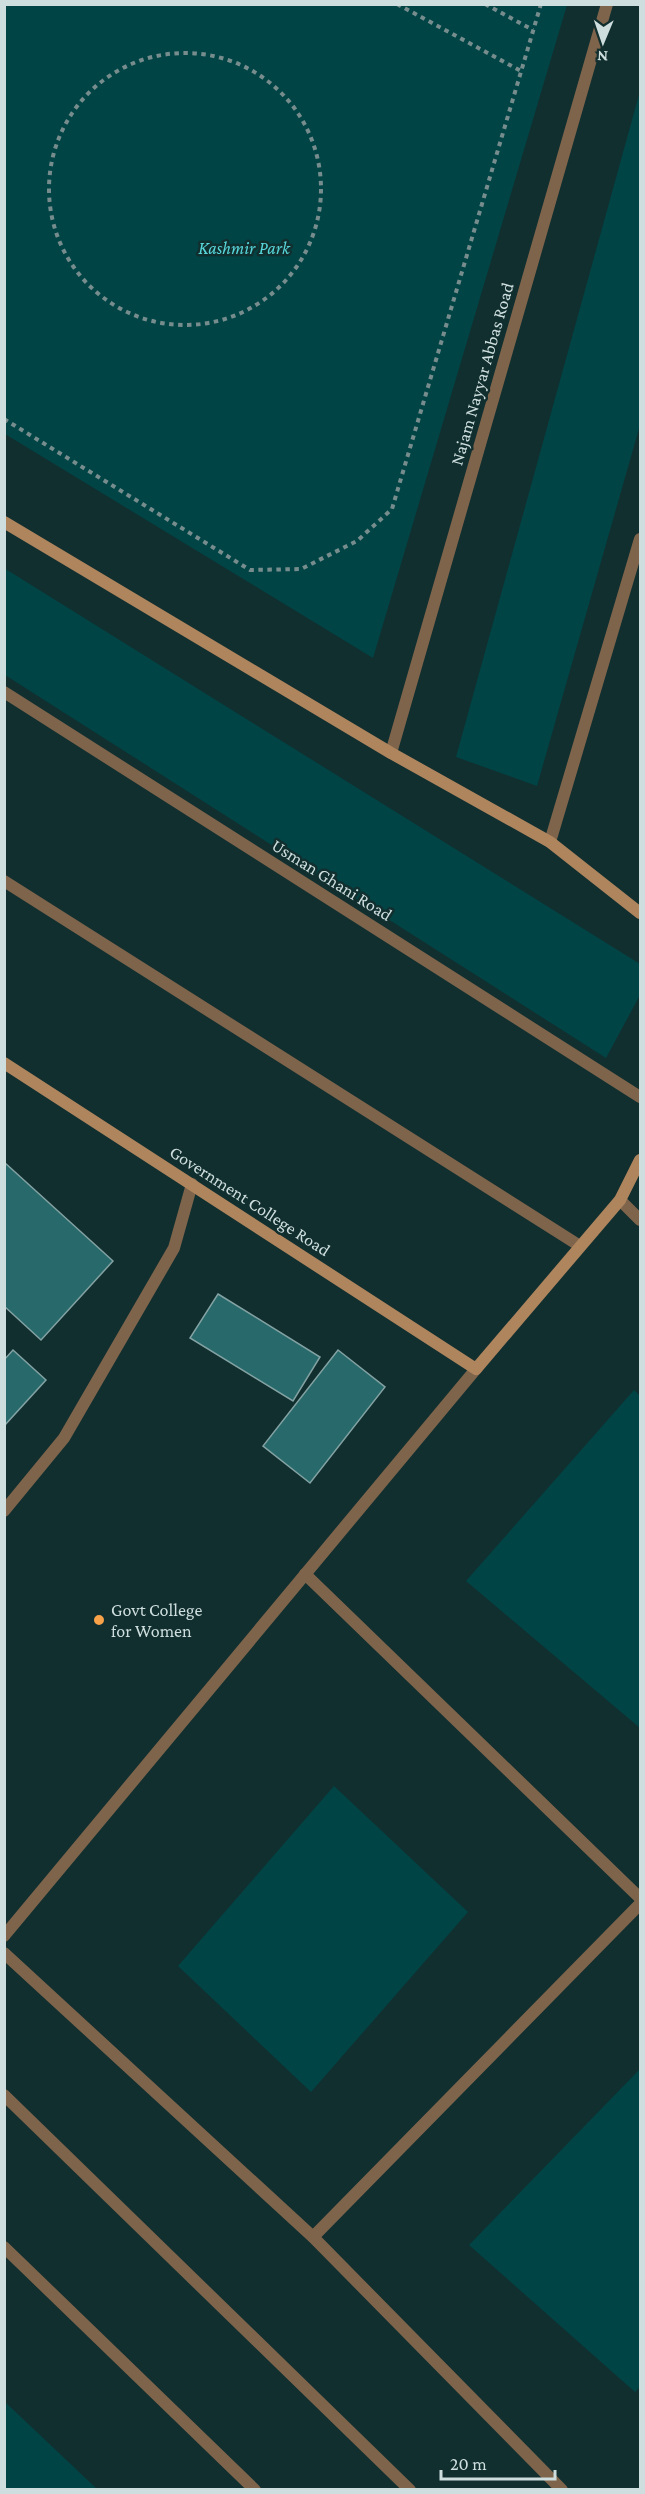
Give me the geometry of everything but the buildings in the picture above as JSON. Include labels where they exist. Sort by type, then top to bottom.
[{"type":"street","name":"Najam Nayyar Abbas Road","points":[[391,753],[607,4]]},
{"type":"street","points":[[4,522],[391,753],[550,842],[640,913]]},
{"type":"street","points":[[550,842],[640,539]]},
{"type":"street","name":"Usman Ghani Road","points":[[4,692],[640,1097]]},
{"type":"street","points":[[4,881],[580,1246]]},
{"type":"street","name":"Government College Road","points":[[4,1063],[476,1369]]},
{"type":"street","points":[[4,1936],[476,1369],[620,1200],[640,1160]]},
{"type":"street","points":[[4,1511],[64,1438],[174,1248],[192,1184]]},
{"type":"street","points":[[620,1200],[640,1220]]},
{"type":"street","points":[[305,1574],[640,1898]]},
{"type":"street","points":[[313,2237],[640,1904]]},
{"type":"street","points":[[4,1953],[313,2237],[562,2490]]},
{"type":"street","points":[[4,2095],[410,2490]]},
{"type":"street","points":[[4,2247],[255,2490]]},
{"type":"path","points":[[397,4],[521,71]]},
{"type":"path","points":[[485,4],[533,30]]},
{"type":"path","points":[[4,419],[250,570],[301,569],[357,541],[392,509],[541,4]]},
{"type":"path","points":[[191,53],[220,58],[246,68],[270,83],[290,103],[306,128],[317,155],[321,184],[320,202],[311,240],[298,266],[279,287],[256,305],[230,317],[201,324],[173,324],[146,320],[119,309],[97,293],[77,273],[62,249],[52,223],[48,195],[50,167],[57,141],[70,115],[88,93],[110,75],[136,62],[163,55],[191,53]]},
{"type":"green space","name":"Kashmir Park","points":[[4,5],[567,5],[373,658],[5,434]]},
{"type":"green space","points":[[640,91],[640,425],[537,786],[456,757]]},
{"type":"green space","points":[[4,568],[640,964],[640,995],[606,1058],[5,675]]},
{"type":"green space","points":[[634,1390],[640,1396],[640,1728],[466,1581]]},
{"type":"green space","points":[[334,1786],[468,1912],[311,2092],[178,1966]]},
{"type":"green space","points":[[640,2069],[640,2387],[635,2392],[469,2245]]},
{"type":"green space","points":[[5,2402],[97,2489],[5,2489]]},
{"type":"place","name":"Govt College for Women","points":[[99,1620]]}]
